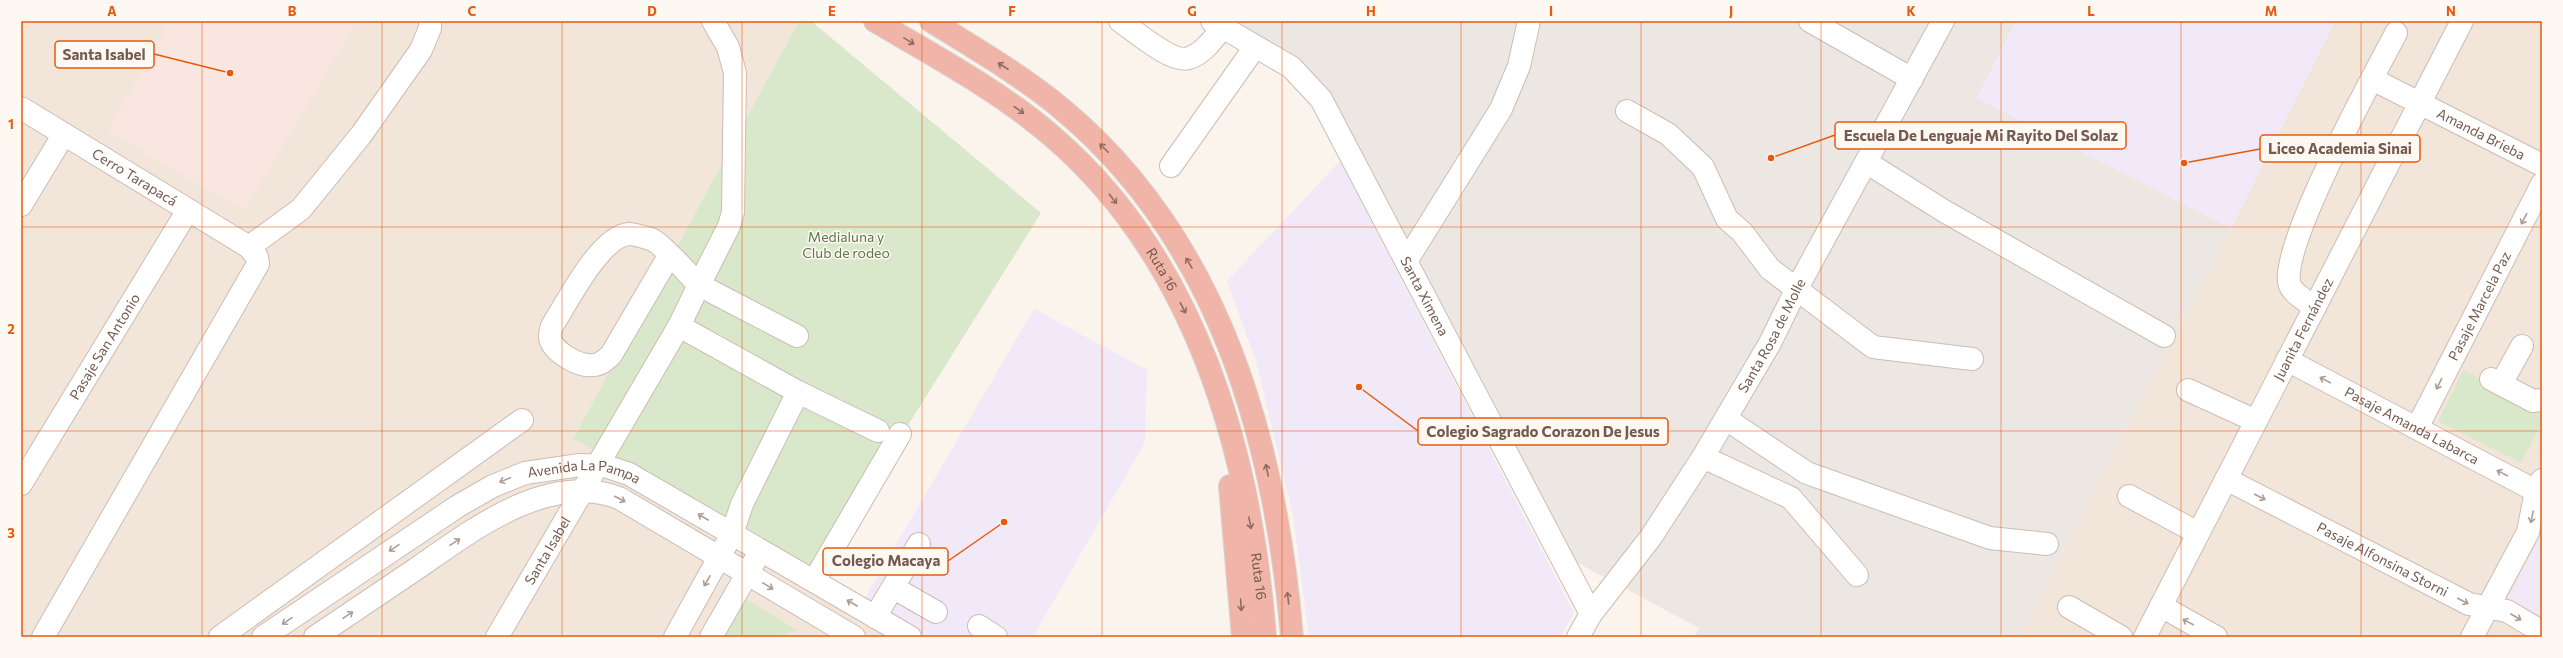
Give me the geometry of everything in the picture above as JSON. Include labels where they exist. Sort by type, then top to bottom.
[{"type":"highway","name":"Ruta 16","points":[[875,21],[1024,113],[1053,137],[1094,176],[1134,227],[1172,288],[1192,327],[1218,390],[1242,484],[1252,531],[1265,637]]},
{"type":"highway","name":"Ruta 16","points":[[931,21],[1034,86],[1063,109],[1106,150],[1153,207],[1199,280],[1236,361],[1262,447],[1278,524],[1292,637]]},
{"type":"highway","points":[[935,21],[972,47]]},
{"type":"highway","points":[[1218,390],[1230,482],[1243,637]]},
{"type":"street","points":[[43,637],[256,270],[257,257],[249,247],[301,208],[361,135],[421,50],[430,28],[430,21]]},
{"type":"street","name":"Santa Isabel","points":[[497,637],[679,326],[729,226],[733,212],[735,73],[728,47],[713,21]]},
{"type":"street","points":[[1120,21],[1168,54],[1180,59],[1190,58],[1202,50],[1218,24]]},
{"type":"street","points":[[1407,260],[1501,109],[1519,66],[1529,21]]},
{"type":"street","points":[[1810,21],[1912,79]]},
{"type":"street","name":"Santa Rosa de Molle","points":[[1578,637],[1591,614],[1651,537],[1703,458],[1770,343],[1796,290],[1943,21]]},
{"type":"street","name":"Juanita Fernández","points":[[2145,637],[2462,21]]},
{"type":"street","name":"Santa Ximena","points":[[1218,24],[1291,67],[1321,99],[1407,260],[1591,614]]},
{"type":"street","points":[[2315,306],[2298,295],[2289,284],[2289,267],[2304,220],[2396,32]]},
{"type":"street","points":[[1171,166],[1256,46]]},
{"type":"street","name":"Amanda Brieba","points":[[2372,79],[2542,165]]},
{"type":"street","name":"Cerro Tarapacá","points":[[21,108],[249,247]]},
{"type":"street","points":[[1627,111],[1668,134],[1703,167],[1727,219],[1742,232],[1770,269],[1873,347],[1972,359]]},
{"type":"street","points":[[21,205],[64,134]]},
{"type":"street","points":[[1866,162],[1944,211],[2164,336]]},
{"type":"street","name":"Pasaje Marcela Paz","points":[[2416,428],[2542,184]]},
{"type":"street","name":"Pasaje San Antonio","points":[[23,476],[188,210]]},
{"type":"street","points":[[669,256],[611,354],[603,363],[591,366],[573,360],[555,349],[550,338],[552,326],[599,253],[611,241],[629,234],[654,240],[699,285],[797,336]]},
{"type":"street","points":[[679,326],[798,392],[878,431]]},
{"type":"street","points":[[2522,346],[2496,382],[2533,401],[2542,400]]},
{"type":"street","name":"Pasaje Amanda Labarca","points":[[2287,360],[2416,428],[2539,485]]},
{"type":"street","points":[[2188,390],[2256,421]]},
{"type":"street","points":[[675,637],[732,534],[742,504],[798,392]]},
{"type":"street","points":[[1726,419],[1807,473],[1990,538],[2047,544]]},
{"type":"street","points":[[220,637],[522,420]]},
{"type":"street","points":[[814,581],[900,434]]},
{"type":"street","points":[[1703,458],[1791,498],[1857,575]]},
{"type":"street","name":"Avenida La Pampa","points":[[263,637],[458,506],[493,486],[525,473],[543,470],[598,466],[613,467],[629,474],[910,637]]},
{"type":"street","name":"Pasaje Alfonsina Storni","points":[[2226,479],[2469,604],[2507,611],[2542,632]]},
{"type":"street","points":[[2472,637],[2528,532],[2539,485]]},
{"type":"street","name":"Avenida La Pampa","points":[[316,637],[496,516],[539,499],[582,492],[599,492],[619,498],[748,574],[847,636]]},
{"type":"street","points":[[2129,496],[2198,533]]},
{"type":"street","points":[[874,617],[894,588],[919,544]]},
{"type":"street","points":[[711,637],[761,550]]},
{"type":"street","points":[[894,588],[936,612]]},
{"type":"street","points":[[2161,606],[2216,637]]},
{"type":"street","points":[[2069,607],[2121,637]]},
{"type":"shaded area","points":[[21,21],[799,21],[573,439],[818,569],[863,601],[924,637],[21,637]]},
{"type":"shaded area","points":[[170,21],[357,21],[244,211],[108,131]]},
{"type":"shaded area","points":[[1234,21],[2016,21],[1977,98],[2231,228],[2019,637],[1694,637],[1699,628],[1574,561],[1308,80]]},
{"type":"shaded area","points":[[2016,21],[2335,21],[2231,228],[1977,98]]},
{"type":"shaded area","points":[[2335,21],[2542,21],[2542,637],[2019,637],[2231,228]]},
{"type":"shaded area","points":[[1340,161],[1574,613],[1560,637],[1309,637],[1293,515],[1256,361],[1227,281]]},
{"type":"shaded area","points":[[1034,309],[1147,370],[1145,442],[1033,637],[924,637],[863,601]]},
{"type":"shaded area","points":[[2542,533],[2542,616],[2508,598]]},
{"type":"green space","name":"Medialuna y Club de rodeo","points":[[799,21],[811,21],[1041,213],[818,569],[573,439]]},
{"type":"green space","points":[[2463,370],[2542,410],[2542,422],[2521,463],[2438,421]]},
{"type":"green space","points":[[746,599],[797,630],[775,637],[722,637]]},
{"type":"place","name":"Santa Isabel","points":[[230,73]]},
{"type":"place","name":"Escuela De Lenguaje Mi Rayito Del Solaz","points":[[1771,158]]},
{"type":"place","name":"Liceo Academia Sinai","points":[[2184,163]]},
{"type":"place","name":"Colegio Sagrado Corazon De Jesus","points":[[1359,387]]},
{"type":"place","name":"Colegio Macaya","points":[[1004,522]]}]
